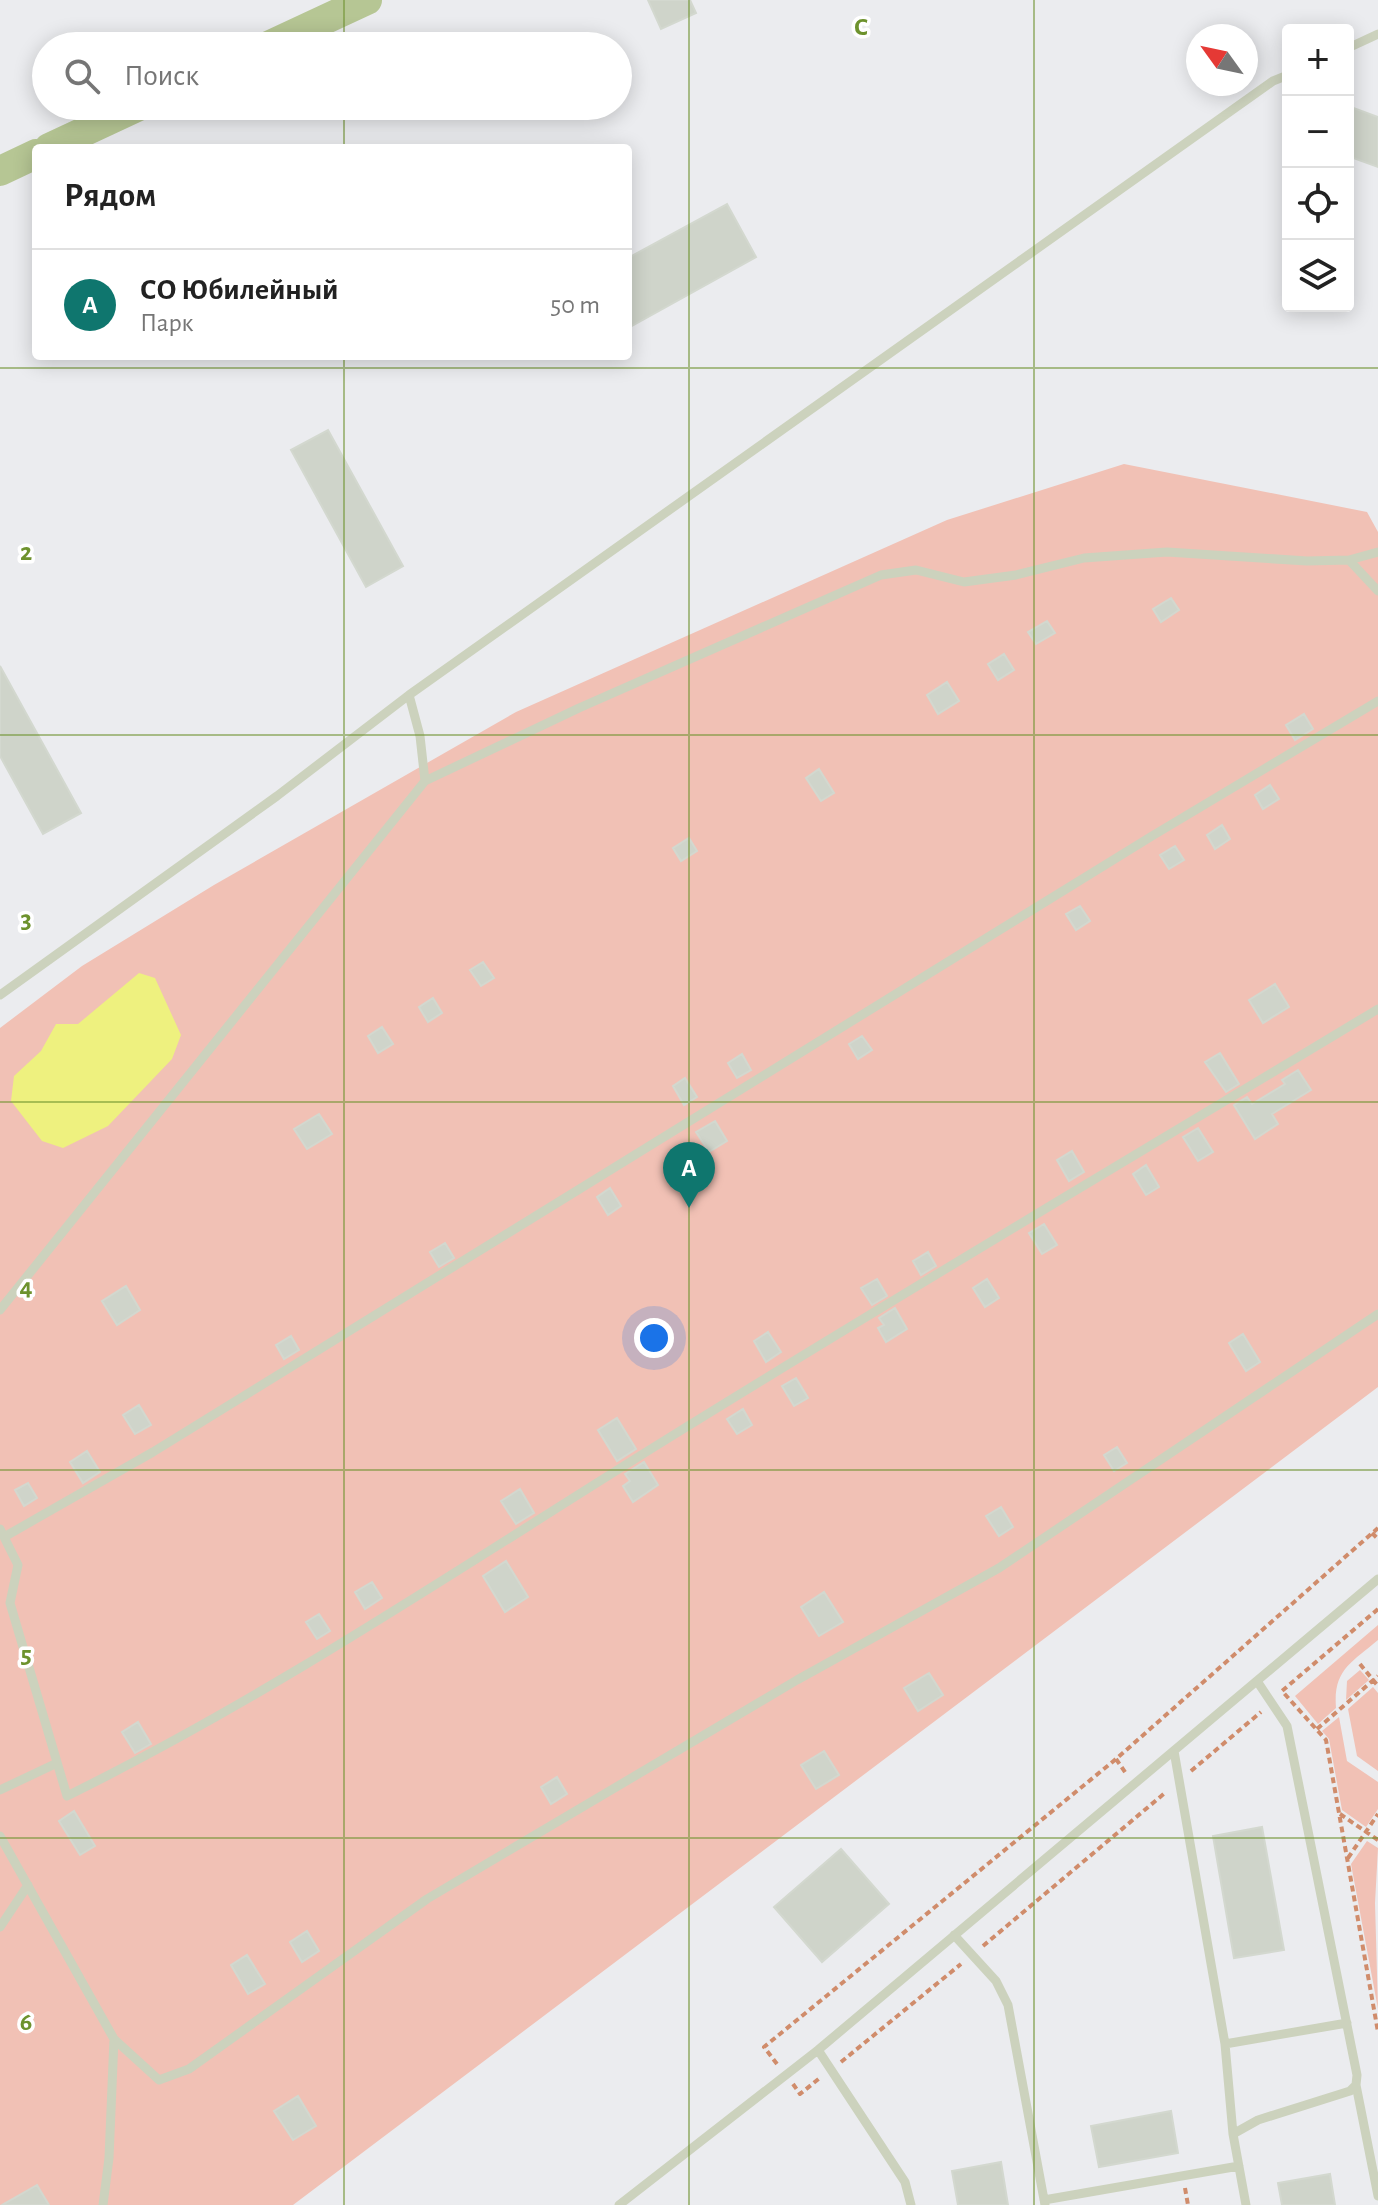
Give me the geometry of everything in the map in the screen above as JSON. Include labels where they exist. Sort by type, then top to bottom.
[{"type":"highway","points":[[298,32],[367,0]]},
{"type":"highway","points":[[58,144],[109,120]]},
{"type":"highway","points":[[0,171],[32,156]]},
{"type":"lane","points":[[1354,45],[1378,34]]},
{"type":"lane","points":[[0,995],[277,796],[409,695],[1247,100],[1282,79]]},
{"type":"lane","points":[[0,1310],[425,781],[579,708],[881,575],[916,570],[964,582],[1016,575],[1084,558],[1167,552],[1349,560],[1378,552]]},
{"type":"lane","points":[[1349,560],[1378,591]]},
{"type":"lane","points":[[409,695],[420,736],[425,781]]},
{"type":"lane","points":[[1378,701],[1152,836],[153,1452],[2,1533],[18,1565],[10,1603],[67,1796],[150,1755],[335,1647],[684,1428],[1378,1009]]},
{"type":"lane","points":[[0,1836],[114,2039],[159,2080],[189,2069],[427,1899],[797,1680],[999,1568],[1378,1314]]},
{"type":"lane","points":[[619,2205],[818,2050],[1378,1579]]},
{"type":"lane","points":[[1257,1681],[1287,1726],[1347,2023],[1378,2196]]},
{"type":"lane","points":[[1174,1751],[1225,2044],[1233,2134],[1246,2205]]},
{"type":"lane","points":[[0,1790],[57,1763]]},
{"type":"lane","points":[[0,1927],[28,1885]]},
{"type":"lane","points":[[954,1935],[996,1981],[1008,2005],[1045,2203],[1239,2166]]},
{"type":"lane","points":[[1225,2044],[1347,2023]]},
{"type":"lane","points":[[103,2205],[109,2158],[114,2039]]},
{"type":"lane","points":[[818,2050],[905,2182],[911,2205]]},
{"type":"lane","points":[[1233,2134],[1258,2120],[1350,2091],[1356,2085]]},
{"type":"path","points":[[1378,1528],[1116,1759],[764,2047],[800,2094],[973,1954],[1378,1609]]},
{"type":"path","points":[[1372,1533],[1378,1539]]},
{"type":"path","points":[[1360,1664],[1376,1678],[1378,1686]]},
{"type":"path","points":[[1317,1729],[1376,1678]]},
{"type":"path","points":[[1282,1691],[1326,1740],[1378,2032]]},
{"type":"path","points":[[1339,1813],[1378,1840]]},
{"type":"path","points":[[1347,1860],[1378,1814]]},
{"type":"shaded area","points":[[1124,464],[1367,512],[1378,532],[1378,1387],[293,2205],[0,2205],[0,1028],[82,966],[214,885],[516,712],[947,520]]},
{"type":"shaded area","points":[[139,973],[155,978],[181,1035],[172,1059],[108,1126],[63,1148],[42,1141],[11,1101],[14,1076],[41,1051],[56,1024],[78,1024]]},
{"type":"shaded area","points":[[1378,1625],[1378,1640],[1346,1668],[1338,1685],[1336,1708],[1318,1724],[1295,1696]]},
{"type":"shaded area","points":[[1360,1670],[1369,1680],[1346,1700],[1347,1681]]},
{"type":"shaded area","points":[[1373,1687],[1378,1693],[1378,1771],[1357,1756],[1348,1709]]},
{"type":"shaded area","points":[[1339,1717],[1347,1761],[1378,1782],[1378,1809],[1366,1827],[1342,1810],[1329,1739],[1322,1731]]},
{"type":"shaded area","points":[[1367,1841],[1378,1848],[1375,1903],[1378,2009],[1351,1864]]},
{"type":"building","points":[[648,0],[690,0],[696,13],[661,29]]},
{"type":"building","points":[[1354,108],[1378,117],[1378,167],[1354,158]]},
{"type":"building","points":[[727,204],[756,257],[632,326],[632,256]]},
{"type":"building","points":[[328,430],[403,566],[366,587],[291,450]]},
{"type":"building","points":[[1171,598],[1179,610],[1161,622],[1153,609]]},
{"type":"building","points":[[1047,621],[1055,633],[1036,644],[1028,632]]},
{"type":"building","points":[[1004,654],[1014,670],[998,680],[988,664]]},
{"type":"building","points":[[0,666],[81,813],[43,834],[0,756]]},
{"type":"building","points":[[947,682],[959,701],[938,714],[927,695]]},
{"type":"building","points":[[1304,714],[1313,729],[1295,740],[1286,725]]},
{"type":"building","points":[[819,769],[834,793],[821,801],[806,778]]},
{"type":"building","points":[[1270,785],[1279,799],[1263,809],[1255,795]]},
{"type":"building","points":[[1222,825],[1230,839],[1215,849],[1207,835]]},
{"type":"building","points":[[689,838],[697,851],[681,861],[673,848]]},
{"type":"building","points":[[1175,846],[1184,860],[1169,869],[1160,855]]},
{"type":"building","points":[[1080,906],[1090,921],[1076,930],[1066,914]]},
{"type":"building","points":[[483,962],[494,978],[481,986],[470,970]]},
{"type":"building","points":[[1275,984],[1289,1007],[1263,1023],[1249,1000]]},
{"type":"building","points":[[433,998],[442,1013],[428,1022],[419,1007]]},
{"type":"building","points":[[382,1027],[393,1044],[378,1053],[368,1036]]},
{"type":"building","points":[[862,1036],[872,1050],[858,1059],[849,1044]]},
{"type":"building","points":[[1220,1053],[1239,1084],[1226,1092],[1205,1062]]},
{"type":"building","points":[[742,1054],[751,1070],[737,1078],[728,1063]]},
{"type":"building","points":[[1298,1070],[1311,1090],[1272,1114],[1278,1124],[1255,1139],[1234,1105],[1247,1097],[1252,1104],[1285,1084],[1282,1080]]},
{"type":"building","points":[[685,1078],[697,1097],[684,1105],[673,1086]]},
{"type":"building","points":[[319,1114],[332,1134],[307,1149],[294,1129]]},
{"type":"building","points":[[715,1121],[727,1141],[709,1152],[696,1132]]},
{"type":"building","points":[[1198,1128],[1213,1152],[1198,1161],[1183,1137]]},
{"type":"building","points":[[1072,1151],[1084,1172],[1069,1181],[1057,1160]]},
{"type":"building","points":[[1146,1165],[1159,1187],[1146,1195],[1133,1174]]},
{"type":"building","points":[[610,1188],[621,1206],[608,1215],[597,1197]]},
{"type":"building","points":[[1044,1224],[1057,1245],[1042,1254],[1029,1233]]},
{"type":"building","points":[[445,1243],[454,1258],[439,1267],[430,1252]]},
{"type":"building","points":[[928,1252],[936,1266],[921,1275],[913,1261]]},
{"type":"building","points":[[877,1279],[887,1296],[872,1305],[861,1288]]},
{"type":"building","points":[[987,1279],[999,1298],[985,1307],[973,1288]]},
{"type":"building","points":[[126,1286],[140,1310],[117,1325],[102,1301]]},
{"type":"building","points":[[895,1308],[907,1329],[886,1342],[878,1328],[884,1325],[879,1318]]},
{"type":"building","points":[[768,1332],[781,1352],[766,1362],[754,1341]]},
{"type":"building","points":[[1243,1334],[1260,1362],[1246,1371],[1229,1343]]},
{"type":"building","points":[[291,1336],[299,1350],[284,1359],[276,1345]]},
{"type":"building","points":[[796,1378],[808,1398],[794,1406],[782,1386]]},
{"type":"building","points":[[139,1405],[151,1425],[135,1434],[123,1415]]},
{"type":"building","points":[[743,1409],[752,1425],[737,1434],[727,1419]]},
{"type":"building","points":[[617,1418],[636,1449],[617,1461],[598,1430]]},
{"type":"building","points":[[1117,1447],[1127,1463],[1114,1471],[1104,1455]]},
{"type":"building","points":[[87,1451],[100,1472],[83,1483],[70,1462]]},
{"type":"building","points":[[644,1462],[658,1485],[633,1502],[623,1486],[630,1481],[625,1474]]},
{"type":"building","points":[[28,1483],[37,1498],[24,1506],[15,1490]]},
{"type":"building","points":[[520,1489],[534,1513],[516,1524],[501,1501]]},
{"type":"building","points":[[1001,1507],[1013,1527],[999,1536],[986,1516]]},
{"type":"building","points":[[506,1561],[528,1597],[505,1612],[483,1576]]},
{"type":"building","points":[[372,1582],[382,1598],[365,1609],[355,1592]]},
{"type":"building","points":[[824,1592],[843,1622],[819,1636],[801,1607]]},
{"type":"building","points":[[319,1614],[330,1631],[317,1639],[306,1622]]},
{"type":"building","points":[[929,1673],[943,1695],[918,1711],[904,1688]]},
{"type":"building","points":[[138,1722],[151,1744],[135,1753],[122,1732]]},
{"type":"building","points":[[824,1751],[839,1775],[816,1789],[801,1765]]},
{"type":"building","points":[[557,1777],[567,1794],[551,1804],[541,1787]]},
{"type":"building","points":[[74,1811],[95,1846],[80,1855],[59,1821]]},
{"type":"building","points":[[1262,1827],[1284,1950],[1234,1958],[1213,1836]]},
{"type":"building","points":[[841,1849],[889,1904],[822,1962],[774,1907]]},
{"type":"building","points":[[307,1931],[319,1951],[302,1962],[290,1942]]},
{"type":"building","points":[[247,1955],[265,1984],[248,1994],[231,1965]]},
{"type":"building","points":[[298,2096],[316,2126],[293,2140],[274,2111]]},
{"type":"building","points":[[1171,2111],[1178,2153],[1099,2167],[1091,2126]]},
{"type":"building","points":[[1001,2162],[1008,2205],[958,2205],[952,2171]]},
{"type":"building","points":[[1330,2174],[1335,2205],[1282,2205],[1278,2183]]},
{"type":"building","points":[[37,2185],[49,2205],[2,2205]]},
{"type":"place","name":"СО Юбилейный","points":[[689,1208]]}]
